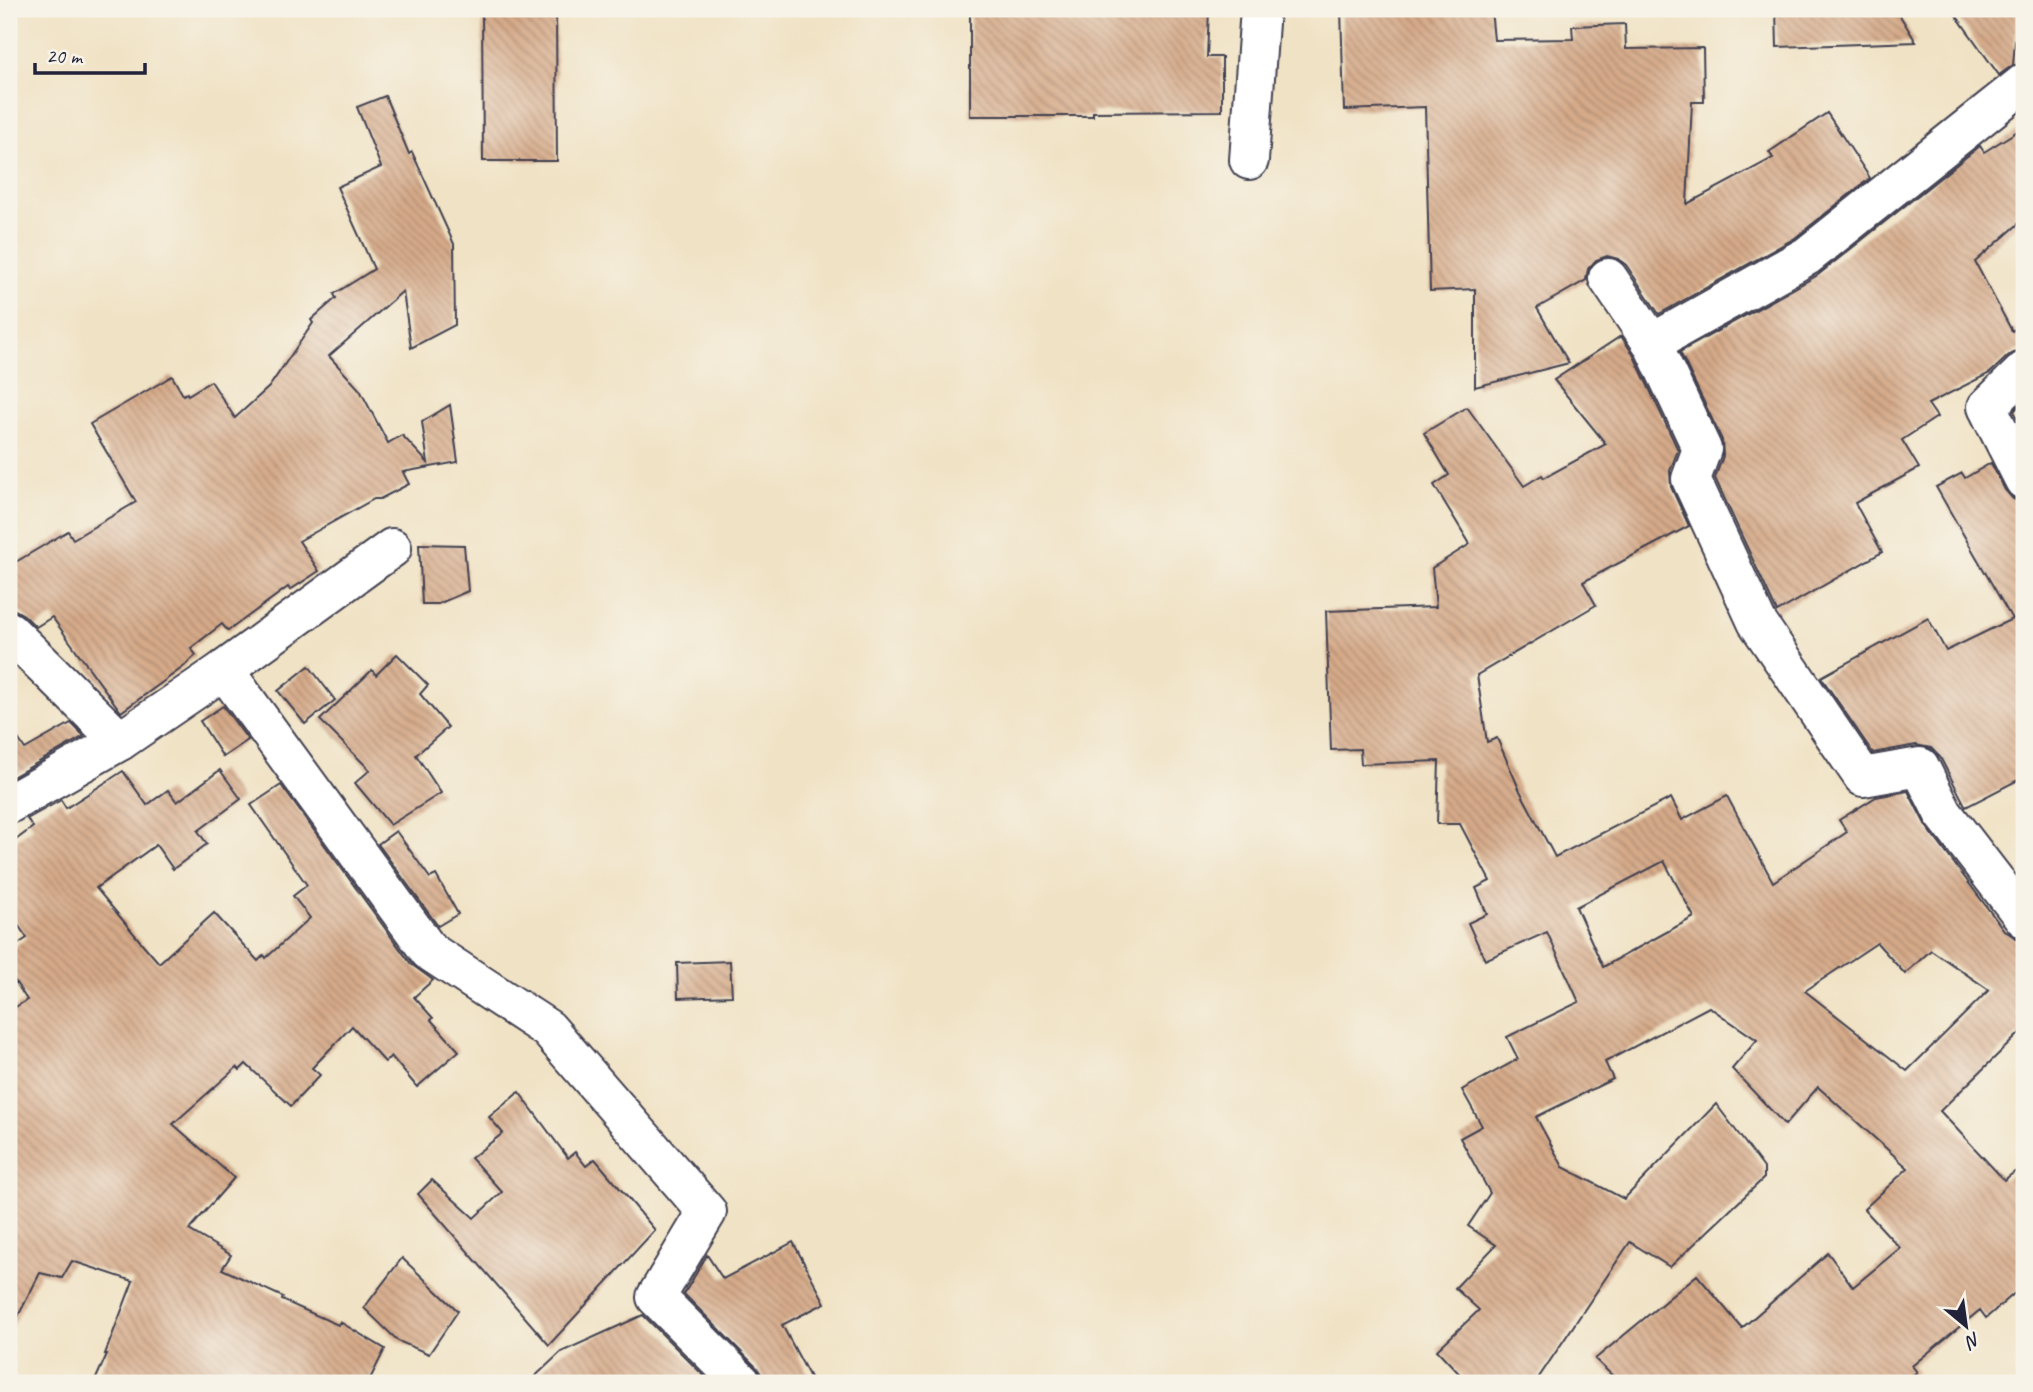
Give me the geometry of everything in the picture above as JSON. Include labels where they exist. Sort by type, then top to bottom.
[{"type":"street","points":[[1249,160],[1260,9]]},
{"type":"street","points":[[1652,343],[1807,256],[2024,83]]},
{"type":"street","points":[[1608,278],[1652,343],[1702,449],[1691,478],[1757,622],[1863,777],[1920,767],[1943,813],[2024,918]]},
{"type":"street","points":[[2024,371],[1987,408],[2024,480]]},
{"type":"street","points":[[9,804],[120,741],[224,670],[392,548]]},
{"type":"street","points":[[9,631],[120,741]]},
{"type":"street","points":[[224,670],[429,951],[548,1029],[707,1212],[656,1297],[742,1383]]},
{"type":"building","points":[[482,9],[556,9],[557,161],[483,161]]},
{"type":"building","points":[[1097,9],[1209,9],[1207,57],[1222,57],[1222,111],[1093,112],[1093,116],[970,116],[970,13],[1097,14]]},
{"type":"building","points":[[1341,9],[1491,9],[1494,40],[1573,39],[1572,26],[1625,24],[1626,49],[1703,48],[1704,102],[1692,102],[1687,204],[1773,158],[1769,152],[1827,113],[1870,178],[1795,238],[1659,314],[1626,265],[1607,256],[1596,260],[1588,269],[1586,280],[1537,308],[1569,363],[1475,387],[1475,289],[1430,291],[1425,107],[1344,110]]},
{"type":"building","points":[[1776,9],[1899,9],[1899,14],[1916,42],[1777,47]]},
{"type":"building","points":[[2018,9],[2013,65],[1999,75],[1953,11]]},
{"type":"building","points":[[385,96],[409,154],[412,152],[454,244],[455,325],[411,348],[403,291],[329,356],[360,390],[388,443],[402,435],[428,463],[422,422],[450,405],[458,462],[403,472],[409,484],[380,499],[374,499],[299,541],[319,571],[290,590],[288,587],[228,631],[222,624],[191,648],[196,655],[182,668],[121,712],[52,617],[36,627],[24,615],[9,610],[9,566],[68,531],[73,539],[136,502],[90,424],[172,376],[183,395],[188,395],[211,381],[235,418],[269,387],[313,323],[311,320],[336,298],[334,294],[374,269],[337,187],[381,167],[357,107]]},
{"type":"building","points":[[2024,127],[2024,219],[1975,262],[2012,331],[2024,323],[2024,350],[2009,355],[1990,373],[1928,404],[1937,417],[1902,440],[1919,468],[1855,503],[1882,552],[1777,612],[1715,478],[1723,456],[1722,440],[1680,352],[1818,275],[1980,146],[1984,152]]},
{"type":"building","points":[[1621,336],[1633,354],[1678,450],[1670,471],[1671,487],[1689,526],[1583,582],[1596,605],[1477,675],[1487,742],[1497,738],[1520,791],[1555,857],[1671,798],[1682,820],[1727,796],[1773,882],[1847,832],[1839,820],[1876,797],[1908,791],[1926,826],[2004,930],[2024,944],[2024,1029],[1940,1111],[2004,1180],[2024,1165],[2024,1285],[1986,1318],[1980,1310],[1912,1366],[1917,1372],[1902,1383],[1620,1383],[1595,1359],[1697,1275],[1742,1328],[1828,1253],[1853,1287],[1900,1248],[1864,1209],[1908,1168],[1818,1087],[1785,1125],[1732,1069],[1757,1040],[1709,1007],[1605,1062],[1613,1079],[1536,1117],[1563,1167],[1624,1199],[1716,1104],[1764,1168],[1764,1178],[1670,1267],[1630,1242],[1535,1383],[1468,1383],[1437,1350],[1479,1310],[1455,1288],[1496,1245],[1468,1226],[1490,1193],[1460,1138],[1482,1126],[1462,1090],[1518,1059],[1507,1037],[1579,1002],[1547,932],[1485,960],[1468,923],[1487,914],[1476,888],[1490,881],[1460,824],[1437,824],[1439,761],[1361,764],[1360,749],[1331,750],[1326,611],[1436,607],[1432,568],[1470,544],[1434,485],[1449,475],[1424,433],[1467,407],[1524,486],[1606,444],[1554,380]],"holes":[[[1664,861],[1694,917],[1603,967],[1576,907]],[[1877,943],[1905,974],[1931,950],[1989,990],[1907,1071],[1805,991]]]},
{"type":"building","points":[[2024,401],[2024,431],[2014,411]]},
{"type":"building","points":[[1991,463],[2005,490],[2013,499],[2024,502],[2024,777],[1966,807],[1940,757],[1931,748],[1916,745],[1873,753],[1821,677],[1928,618],[1946,651],[2012,619],[1936,487],[1962,473],[1965,478]]},
{"type":"building","points":[[419,544],[464,545],[468,591],[438,604],[422,604]]},
{"type":"building","points":[[397,654],[428,685],[420,694],[448,727],[416,755],[441,793],[390,825],[355,783],[370,770],[320,720],[372,670],[376,675]]},
{"type":"building","points":[[309,666],[335,700],[305,724],[278,691]]},
{"type":"building","points":[[223,706],[248,740],[223,757],[200,721]]},
{"type":"building","points":[[71,723],[84,736],[9,779],[9,725],[25,749]]},
{"type":"building","points":[[220,770],[241,799],[198,831],[207,844],[173,869],[156,845],[96,888],[140,941],[159,963],[214,913],[258,961],[264,955],[266,958],[310,918],[293,896],[307,885],[251,805],[281,785],[411,964],[433,980],[414,997],[459,1051],[417,1087],[391,1056],[385,1062],[352,1026],[312,1068],[320,1075],[291,1106],[246,1064],[240,1070],[237,1067],[173,1124],[234,1178],[189,1230],[231,1255],[222,1269],[283,1297],[282,1300],[338,1325],[340,1322],[385,1349],[368,1383],[94,1383],[133,1281],[72,1261],[62,1278],[40,1273],[9,1334],[9,1011],[27,1000],[9,972],[9,950],[27,938],[9,912],[9,845],[33,827],[27,819],[61,800],[66,808],[123,771],[147,805],[168,790],[177,802]]},
{"type":"building","points":[[396,831],[430,878],[436,875],[458,914],[438,926],[378,844]]},
{"type":"building","points":[[730,961],[732,996],[678,998],[677,963]]},
{"type":"building","points":[[519,1092],[568,1158],[575,1152],[586,1166],[595,1159],[655,1230],[549,1345],[418,1194],[432,1180],[474,1218],[502,1192],[471,1158],[503,1133],[489,1117]]},
{"type":"building","points":[[793,1242],[825,1303],[782,1325],[813,1383],[763,1383],[763,1377],[757,1368],[684,1294],[707,1255],[723,1279]]},
{"type":"building","points":[[402,1258],[458,1311],[429,1354],[398,1341],[364,1308]]},
{"type":"building","points":[[643,1315],[711,1383],[528,1383],[561,1352]]}]
